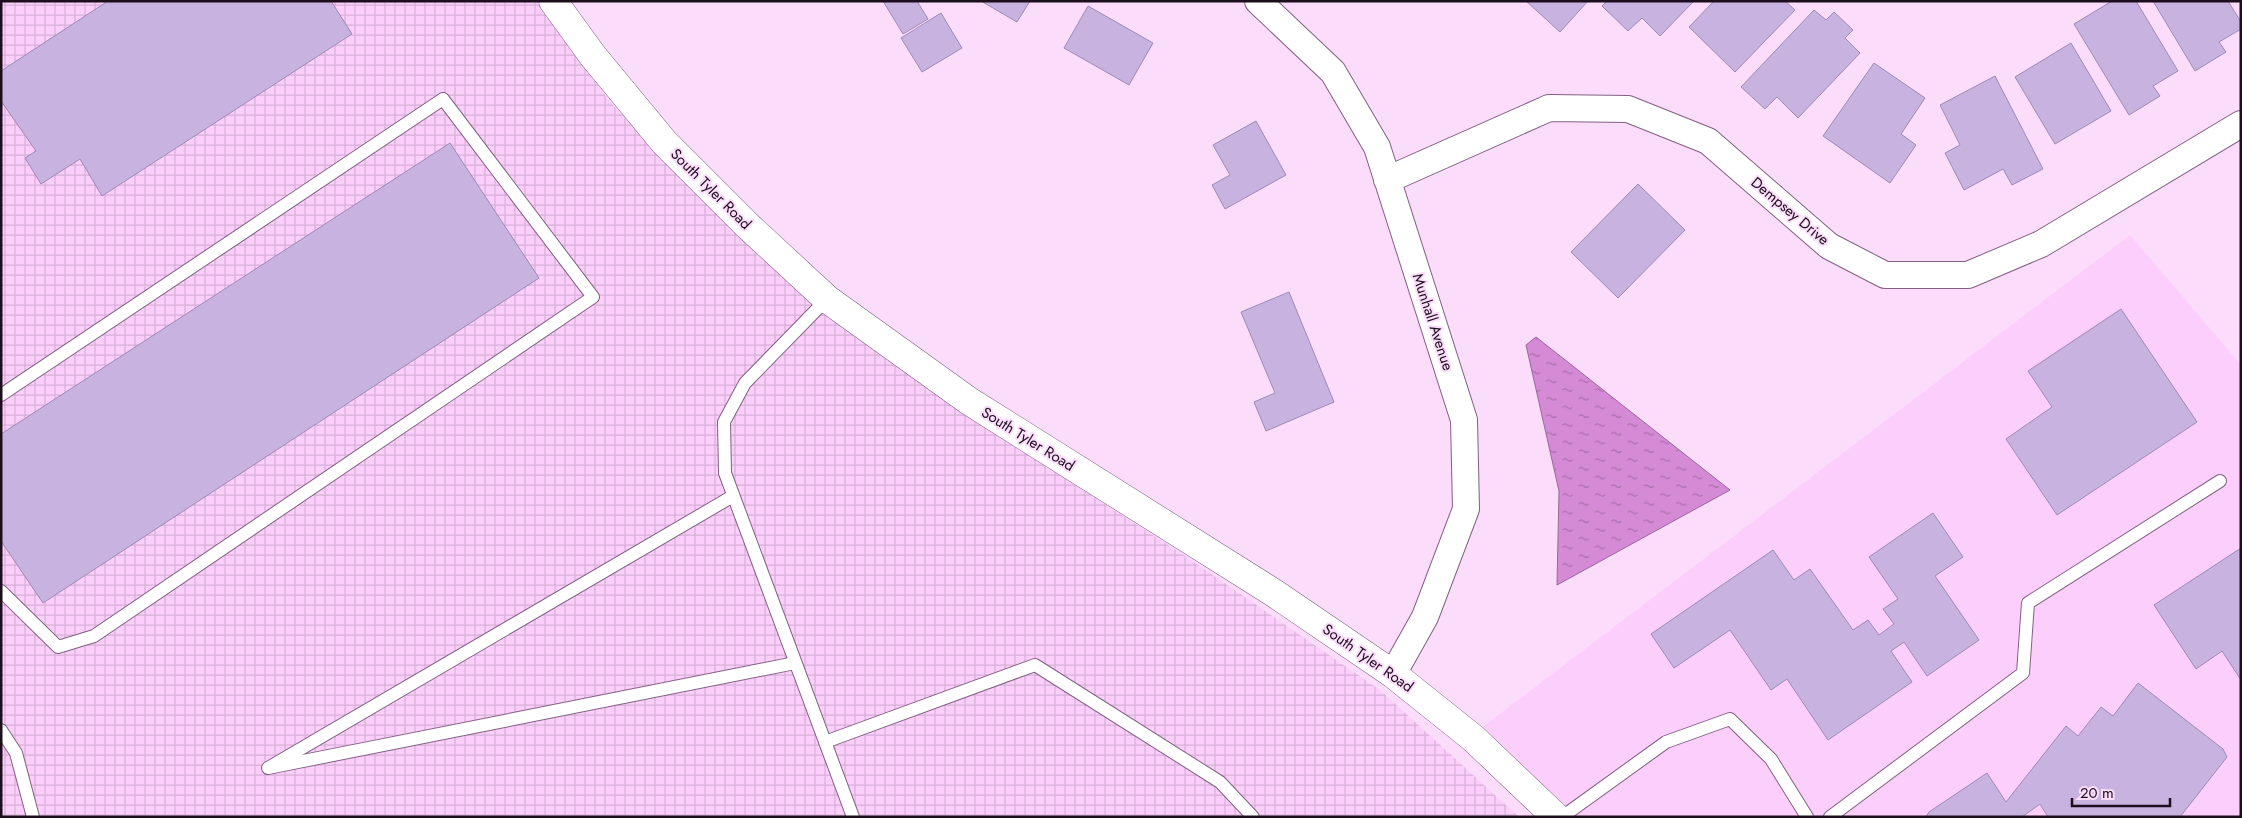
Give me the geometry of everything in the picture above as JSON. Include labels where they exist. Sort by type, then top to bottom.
[{"type":"street","name":"South Tyler Road","points":[[553,1],[593,56],[664,142],[748,226],[827,299],[968,401],[1274,593],[1393,674],[1473,738],[1556,817]]},
{"type":"street","name":"Munhall Avenue","points":[[1258,1],[1333,72],[1376,147],[1464,420],[1466,509],[1425,616],[1393,674]]},
{"type":"street","name":"Dempsey Drive","points":[[1387,180],[1549,108],[1628,109],[1708,141],[1829,246],[1885,275],[1968,275],[2041,244],[2241,124]]},
{"type":"lane","points":[[1,395],[443,99],[593,297],[94,636],[58,647],[1,591]]},
{"type":"lane","points":[[827,299],[745,384],[724,422],[725,473],[853,817]]},
{"type":"lane","points":[[1830,817],[2023,673],[2028,603],[2220,481]]},
{"type":"lane","points":[[733,496],[268,768],[795,664]]},
{"type":"lane","points":[[825,742],[1035,664],[1220,782],[1253,817]]},
{"type":"lane","points":[[1562,817],[1666,742],[1730,719],[1771,759],[1807,817]]},
{"type":"lane","points":[[1,730],[16,753],[33,817]]},
{"type":"shaded area","points":[[1,1],[538,1],[610,102],[759,257],[945,401],[1182,554],[1380,690],[1519,817],[1,817]]},
{"type":"shaded area","points":[[2130,235],[2241,365],[2241,817],[1566,817],[1476,732]]},
{"type":"water","points":[[1536,337],[1730,490],[1557,585],[1559,491],[1526,345]]},
{"type":"building","points":[[108,1],[331,1],[352,34],[102,196],[80,159],[41,184],[25,158],[36,151],[1,101],[1,71]]},
{"type":"building","points":[[883,1],[917,1],[928,19],[903,34]]},
{"type":"building","points":[[981,1],[1030,1],[1017,22]]},
{"type":"building","points":[[1526,1],[1588,1],[1560,32]]},
{"type":"building","points":[[1607,1],[1694,1],[1660,36],[1642,18],[1628,31],[1602,6]]},
{"type":"building","points":[[1714,1],[1785,1],[1795,10],[1735,72],[1689,27]]},
{"type":"building","points":[[2112,1],[2136,1],[2178,71],[2153,86],[2160,96],[2129,115],[2074,24]]},
{"type":"building","points":[[2153,1],[2228,1],[2241,22],[2241,29],[2219,42],[2226,52],[2195,71]]},
{"type":"building","points":[[1088,6],[1153,43],[1129,85],[1064,48]]},
{"type":"building","points":[[1814,10],[1826,20],[1834,12],[1853,30],[1845,38],[1860,53],[1798,118],[1777,97],[1765,109],[1741,87]]},
{"type":"building","points":[[941,13],[962,48],[922,72],[901,38]]},
{"type":"building","points":[[2071,43],[2111,111],[2055,144],[2015,77]]},
{"type":"building","points":[[1874,63],[1925,98],[1901,134],[1916,145],[1890,183],[1823,136]]},
{"type":"building","points":[[1995,76],[2043,169],[2012,185],[2003,169],[1964,190],[1945,153],[1960,145],[1940,105]]},
{"type":"building","points":[[1256,121],[1286,175],[1225,209],[1212,185],[1230,175],[1213,145]]},
{"type":"building","points":[[450,143],[539,278],[43,603],[1,541],[1,434]]},
{"type":"building","points":[[1638,184],[1685,230],[1618,298],[1571,252]]},
{"type":"building","points":[[1289,292],[1334,402],[1266,431],[1254,402],[1275,393],[1241,312]]},
{"type":"building","points":[[2121,309],[2197,422],[2057,515],[2006,439],[2052,407],[2028,371]]},
{"type":"building","points":[[1933,513],[1963,557],[1935,576],[1979,640],[1927,676],[1904,642],[1891,651],[1912,682],[1828,740],[1787,679],[1771,690],[1730,630],[1674,668],[1651,634],[1773,550],[1794,580],[1810,569],[1853,630],[1868,620],[1879,635],[1894,624],[1883,609],[1898,599],[1869,557]]},
{"type":"building","points":[[2241,548],[2241,680],[2222,651],[2196,669],[2154,605]]},
{"type":"building","points":[[2138,683],[2223,749],[2227,757],[2180,817],[2048,817],[2040,804],[2022,817],[1926,817],[1929,812],[1987,773],[2006,802],[2066,726],[2078,736],[2101,707],[2113,716]]}]
